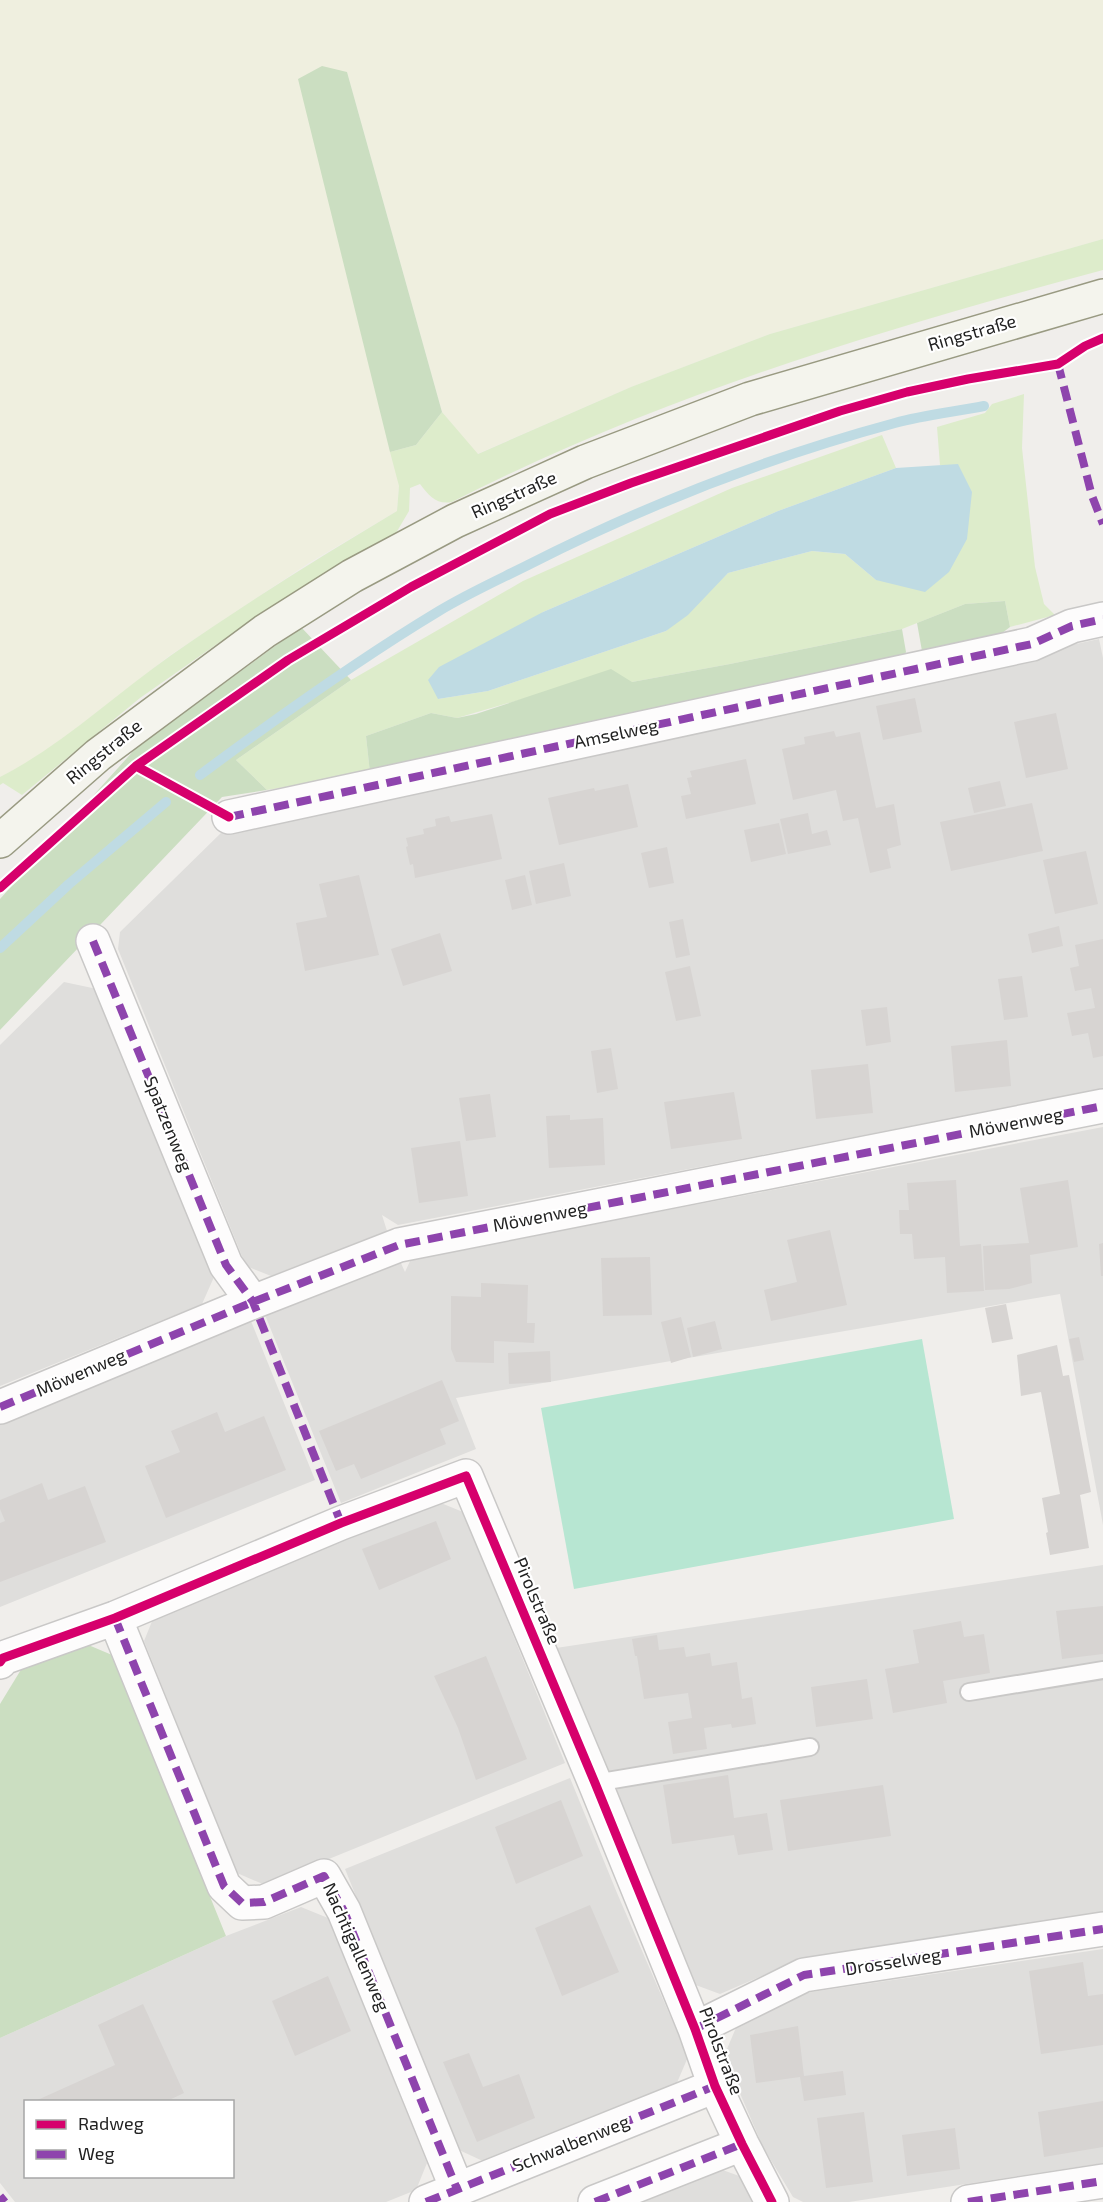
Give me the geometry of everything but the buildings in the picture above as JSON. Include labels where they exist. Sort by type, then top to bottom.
[{"type":"main road","name":"Ringstraße","points":[[0,841],[98,755],[265,631],[352,576],[455,521],[585,462],[750,399],[1103,296]]},
{"type":"street","name":"Amselweg","points":[[229,818],[1032,644],[1072,626],[1103,619]]},
{"type":"street","name":"Spatzenweg","points":[[93,941],[226,1265],[253,1302]]},
{"type":"street","name":"Möwenweg","points":[[0,1407],[253,1302],[399,1245],[1103,1106]]},
{"type":"street","name":"Pirolstraße","points":[[0,1662],[3,1658],[116,1618],[341,1523],[466,1476],[595,1783],[716,2086],[742,2144],[772,2202]]},
{"type":"street","name":"Nachtigallenweg","points":[[116,1618],[224,1886],[242,1903],[264,1902],[324,1876],[344,1911],[457,2189]]},
{"type":"street","name":"Drosselweg","points":[[695,2029],[804,1976],[1103,1929]]},
{"type":"street","name":"Schwalbenweg","points":[[426,2202],[716,2086]]},
{"type":"street","points":[[595,2202],[742,2144]]},
{"type":"street","points":[[968,2202],[1103,2181]]},
{"type":"lane","points":[[969,1692],[1103,1670]]},
{"type":"lane","points":[[595,1783],[810,1747]]},
{"type":"shaded area","points":[[1099,639],[1103,658],[1103,1089],[398,1225],[382,1215],[387,1231],[271,1276],[246,1266],[118,949],[120,932],[224,830]]},
{"type":"shaded area","points":[[64,982],[97,989],[214,1277],[202,1304],[0,1386],[0,1045]]},
{"type":"shaded area","points":[[1103,1127],[1103,1525],[1060,1294],[456,1398],[476,1449],[341,1503],[265,1315],[400,1261],[405,1272],[411,1259]]},
{"type":"shaded area","points":[[251,1321],[315,1480],[0,1607],[0,1423]]},
{"type":"shaded area","points":[[436,1501],[463,1512],[565,1763],[265,1885],[237,1873],[144,1641],[155,1614]]},
{"type":"shaded area","points":[[1103,1565],[1103,1914],[796,1961],[720,1994],[693,1984],[666,1924],[556,1648]]},
{"type":"shaded area","points":[[570,1778],[688,2057],[676,2085],[485,2162],[459,2150],[345,1869]]},
{"type":"shaded area","points":[[301,1907],[328,1918],[427,2163],[416,2190],[386,2202],[15,2202],[0,2183],[0,2038],[226,1936]]},
{"type":"shaded area","points":[[1103,1949],[1103,2163],[849,2202],[803,2202],[793,2197],[763,2147],[724,2056],[738,2023],[805,1993]]},
{"type":"shaded area","points":[[717,2168],[742,2177],[757,2202],[635,2202]]},
{"type":"green space","points":[[0,0],[1103,0],[1103,239],[770,334],[631,387],[477,454],[442,412],[347,72],[399,486],[397,511],[309,563],[169,656],[64,738],[25,764],[0,777]]},
{"type":"green space","points":[[322,66],[347,72],[442,412],[416,445],[390,452],[298,79]]},
{"type":"green space","points":[[1103,239],[1103,270],[937,316],[690,398],[530,464],[452,502],[447,503],[434,499],[420,484],[410,488],[409,511],[396,533],[296,592],[227,637],[140,698],[22,795],[3,783],[0,785],[0,777],[45,750],[198,637],[282,581],[397,511],[399,486],[390,452],[416,445],[442,412],[478,454],[631,387],[770,334]]},
{"type":"green space","points":[[1024,394],[1022,448],[1035,567],[1044,604],[1055,615],[1010,627],[1005,601],[965,604],[902,629],[632,682],[536,695],[457,718],[431,713],[366,736],[370,773],[267,790],[236,760],[351,680],[523,581],[732,488],[882,435],[896,468],[778,511],[543,612],[438,699],[488,691],[666,631],[728,573],[812,551],[845,554],[876,580],[958,465],[940,465],[937,427],[985,413],[992,404]]},
{"type":"green space","points":[[1005,601],[1010,627],[993,640],[922,651],[917,623],[965,604]]},
{"type":"green space","points":[[301,627],[351,680],[236,760],[267,790],[222,797],[0,1030],[0,899],[136,748]]},
{"type":"green space","points":[[902,629],[906,652],[902,660],[370,773],[366,736],[431,713],[457,718],[476,714],[611,669],[632,682]]},
{"type":"green space","points":[[922,1339],[954,1519],[574,1589],[541,1408]]},
{"type":"green space","points":[[86,1644],[112,1655],[226,1936],[0,2038],[0,1704],[22,1668]]},
{"type":"water","points":[[958,464],[972,492],[967,539],[949,572],[925,592],[876,580],[845,554],[812,551],[728,573],[688,615],[666,631],[488,691],[438,699],[428,680],[439,667],[543,612],[778,511],[896,468]]},
{"type":"waterway","points":[[200,775],[318,690],[408,630],[460,599],[572,543],[662,503],[801,451],[906,420],[984,406]]},
{"type":"waterway","points":[[0,948],[69,884],[166,802]]},
{"type":"marked path","points":[[1058,364],[1092,496],[1103,524]]},
{"type":"marked path","points":[[229,817],[1032,644],[1072,626],[1103,619]]},
{"type":"marked path","points":[[93,941],[226,1265],[253,1302],[341,1523]]},
{"type":"marked path","points":[[0,1407],[253,1302],[399,1245],[1103,1106]]},
{"type":"marked path","points":[[115,1618],[224,1886],[242,1903],[264,1902],[324,1876],[344,1911],[457,2189]]},
{"type":"marked path","points":[[695,2029],[804,1975],[1103,1929]]},
{"type":"marked path","points":[[426,2202],[715,2086]]},
{"type":"marked path","points":[[595,2202],[742,2144]]},
{"type":"marked path","points":[[968,2202],[1103,2181]]},
{"type":"marked path","points":[[0,2196],[5,2202]]},
{"type":"cycle path","points":[[0,888],[136,766],[288,660],[411,587],[550,514],[631,483],[840,411],[907,392],[1058,364],[1085,346],[1103,338]]},
{"type":"cycle path","points":[[136,766],[229,817]]},
{"type":"cycle path","points":[[0,1662],[3,1658],[115,1618],[341,1523],[466,1476],[595,1783],[695,2029],[715,2086],[772,2202]]}]
